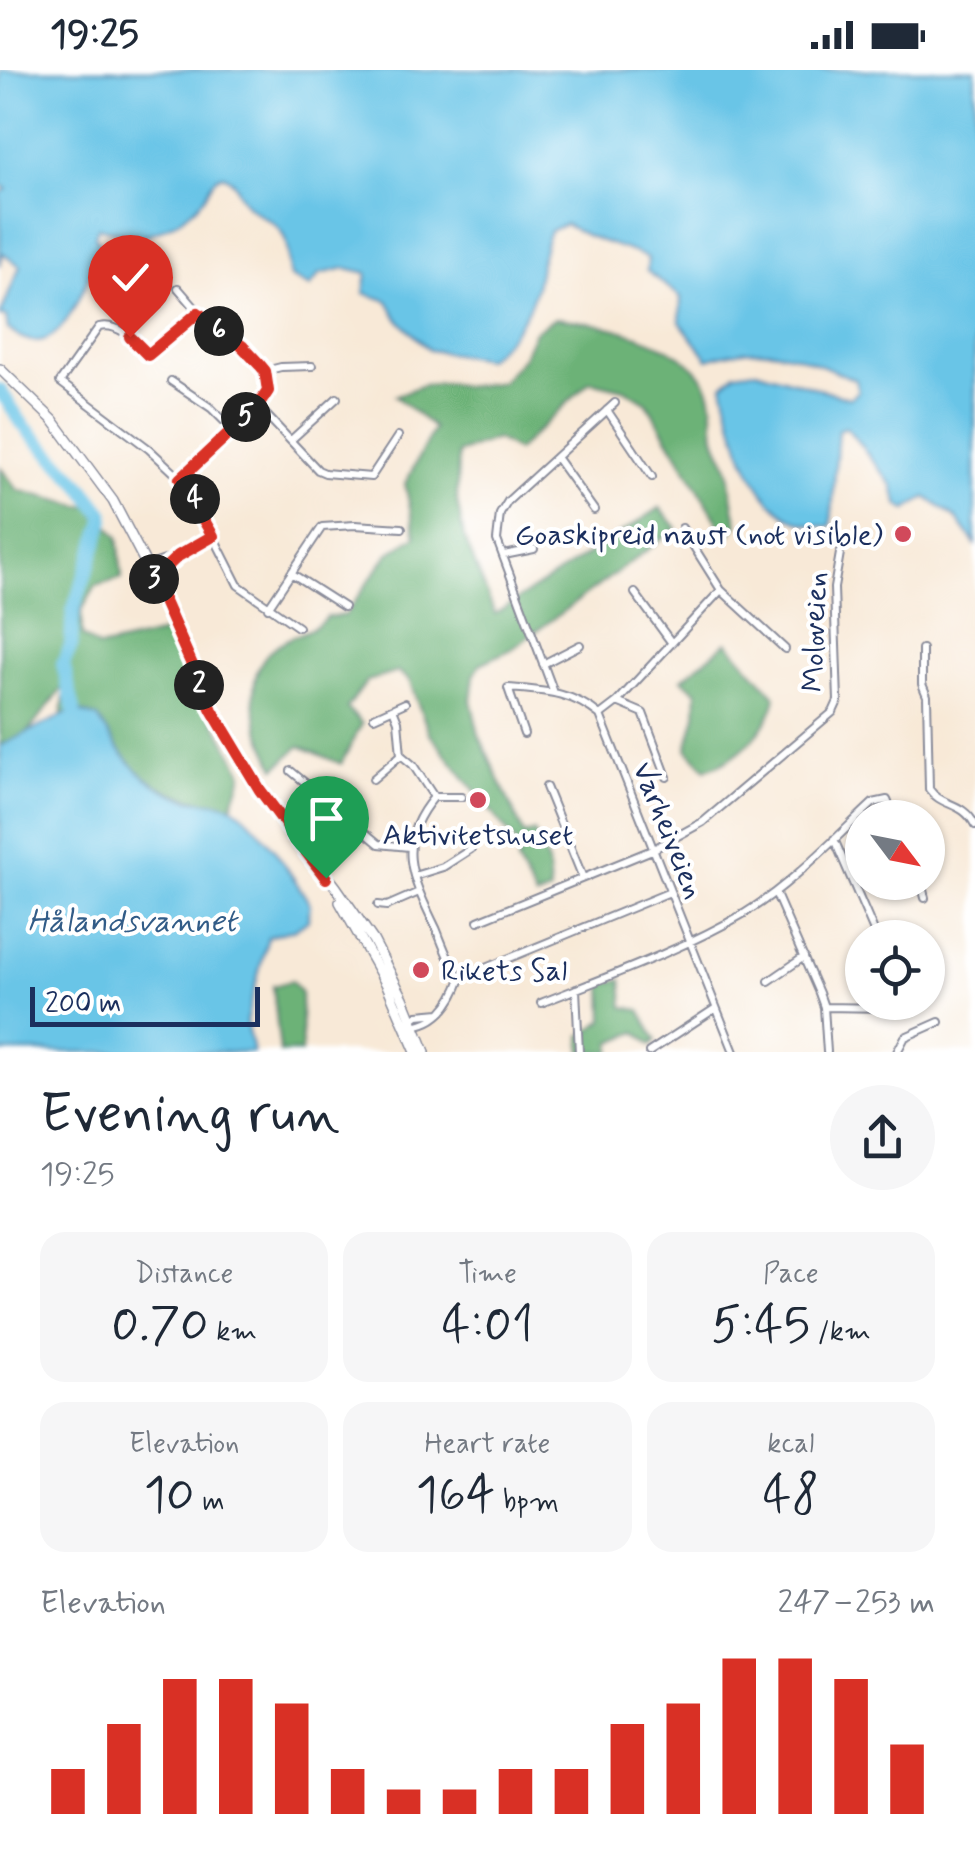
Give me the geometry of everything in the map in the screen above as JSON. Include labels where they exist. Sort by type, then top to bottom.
[{"type":"main road","points":[[0,369],[45,412],[113,501],[154,579],[212,710],[260,790],[372,940],[425,1052]]},
{"type":"main road","points":[[411,1023],[416,1052]]},
{"type":"street","points":[[178,288],[198,313],[242,346],[265,371],[268,391],[258,406],[180,479]]},
{"type":"street","points":[[198,313],[148,355],[119,329],[98,327],[60,382],[149,449],[180,479],[238,585],[298,628]]},
{"type":"street","points":[[265,371],[312,366]]},
{"type":"street","points":[[171,381],[211,408],[232,429]]},
{"type":"street","points":[[291,440],[337,398]]},
{"type":"street","points":[[553,690],[497,540],[496,526],[502,508],[615,403]]},
{"type":"street","points":[[258,406],[318,470],[371,477],[398,436]]},
{"type":"street","points":[[608,410],[652,477]]},
{"type":"street","points":[[556,457],[594,510]]},
{"type":"street","points":[[268,608],[322,528],[356,524],[402,528]]},
{"type":"street","points":[[682,528],[721,590],[784,649]]},
{"type":"street","points":[[147,566],[178,556],[213,536]]},
{"type":"street","points":[[504,555],[534,550]]},
{"type":"street","name":"Moloveien","points":[[652,850],[703,822],[832,712],[838,701],[834,588],[840,552]]},
{"type":"street","points":[[154,579],[178,556]]},
{"type":"street","points":[[291,573],[344,607]]},
{"type":"street","points":[[524,734],[508,688],[553,690],[582,700],[600,715],[617,702],[721,590]]},
{"type":"street","points":[[635,593],[671,642]]},
{"type":"street","points":[[543,664],[580,645]]},
{"type":"street","points":[[922,649],[930,788],[937,798],[969,814],[975,825]]},
{"type":"street","points":[[617,702],[644,713],[667,778]]},
{"type":"street","points":[[374,717],[405,703]]},
{"type":"street","points":[[394,711],[401,755],[434,796]]},
{"type":"street","name":"Varheiveien","points":[[600,715],[734,1052]]},
{"type":"street","points":[[373,779],[401,755]]},
{"type":"street","points":[[290,771],[379,844],[410,847]]},
{"type":"street","points":[[546,788],[583,878]]},
{"type":"street","points":[[434,796],[462,797]]},
{"type":"street","points":[[434,796],[420,814],[410,847],[414,876],[418,892],[461,978]]},
{"type":"street","points":[[540,1002],[746,912],[776,892],[845,829]]},
{"type":"street","points":[[834,839],[869,920]]},
{"type":"street","points":[[414,876],[443,867],[471,850]]},
{"type":"street","points":[[478,921],[652,850]]},
{"type":"street","points":[[378,905],[387,906],[418,892]]},
{"type":"street","points":[[411,1023],[428,1024],[441,1012],[461,978],[670,892]]},
{"type":"street","points":[[776,892],[824,1007],[827,1052]]},
{"type":"street","points":[[769,982],[804,957]]},
{"type":"street","points":[[576,988],[578,1052]]},
{"type":"street","points":[[824,1007],[845,1007]]},
{"type":"street","points":[[649,1052],[716,1008]]},
{"type":"street","points":[[897,1052],[904,1037],[939,1022]]},
{"type":"green space","points":[[555,318],[638,336],[678,355],[694,368],[710,395],[715,436],[728,467],[738,524],[727,537],[647,403],[624,389],[590,381],[517,451],[496,439],[458,453],[457,501],[464,537],[495,614],[660,508],[677,528],[512,649],[480,664],[474,676],[471,700],[479,735],[524,835],[534,832],[548,863],[550,892],[536,898],[517,862],[521,853],[516,843],[429,733],[409,680],[398,672],[367,681],[347,708],[362,724],[341,764],[300,746],[276,768],[257,720],[254,686],[266,656],[279,644],[327,617],[345,615],[388,554],[416,536],[405,484],[434,428],[395,396],[423,385],[450,383],[465,387],[501,382],[523,357],[535,331]]},
{"type":"green space","points":[[0,467],[18,490],[91,506],[101,524],[68,627],[64,667],[66,683],[66,662],[73,652],[77,611],[106,522],[118,537],[122,578],[96,586],[81,611],[82,636],[99,648],[172,631],[183,665],[243,773],[232,806],[185,797],[152,782],[125,757],[98,718],[74,710],[61,718],[66,684],[24,737],[0,746]]},
{"type":"green space","points":[[727,642],[776,697],[767,720],[750,742],[706,769],[687,749],[697,692],[682,679]]},
{"type":"green space","points":[[622,979],[624,1007],[640,1010],[656,1040],[651,1045],[637,1032],[612,1042],[611,1052],[582,1052],[581,1036],[604,1020],[603,984]]},
{"type":"green space","points":[[292,981],[301,993],[302,1052],[280,1052],[273,986]]},
{"type":"water","points":[[0,70],[975,70],[975,544],[957,519],[926,497],[907,510],[899,506],[892,485],[846,427],[838,430],[831,526],[806,524],[785,514],[754,479],[735,432],[723,385],[735,373],[756,370],[850,398],[858,391],[855,380],[784,353],[749,350],[708,359],[680,322],[681,297],[647,271],[648,258],[565,224],[550,231],[524,317],[486,359],[429,350],[398,319],[388,301],[364,293],[367,273],[346,268],[320,274],[310,287],[290,277],[287,246],[281,231],[247,205],[223,175],[195,207],[157,231],[125,240],[116,232],[98,227],[95,236],[104,250],[68,318],[43,340],[27,340],[8,329],[6,317],[0,316],[20,266],[3,253],[0,266],[0,193],[7,189],[0,184]]},
{"type":"water","name":"Hålandsvannet","points":[[74,710],[98,718],[125,757],[158,786],[187,799],[228,805],[243,815],[275,851],[310,904],[308,920],[295,929],[268,937],[246,1021],[253,1052],[0,1052],[0,746]]},
{"type":"waterway","points":[[0,390],[23,425],[103,514],[73,611],[71,646],[63,664],[74,710]]},
{"type":"place","name":"Goaskipreid naust (not visible)","points":[[903,534]]},
{"type":"place","name":"Aktivitetshuset","points":[[478,800]]},
{"type":"place","name":"Rikets Sal","points":[[421,970]]},
{"type":"route","points":[[130,337],[148,355],[198,313],[242,346],[265,371],[268,391],[258,406],[180,479],[213,536],[178,556],[154,579],[212,710],[260,790],[326,878]]}]
